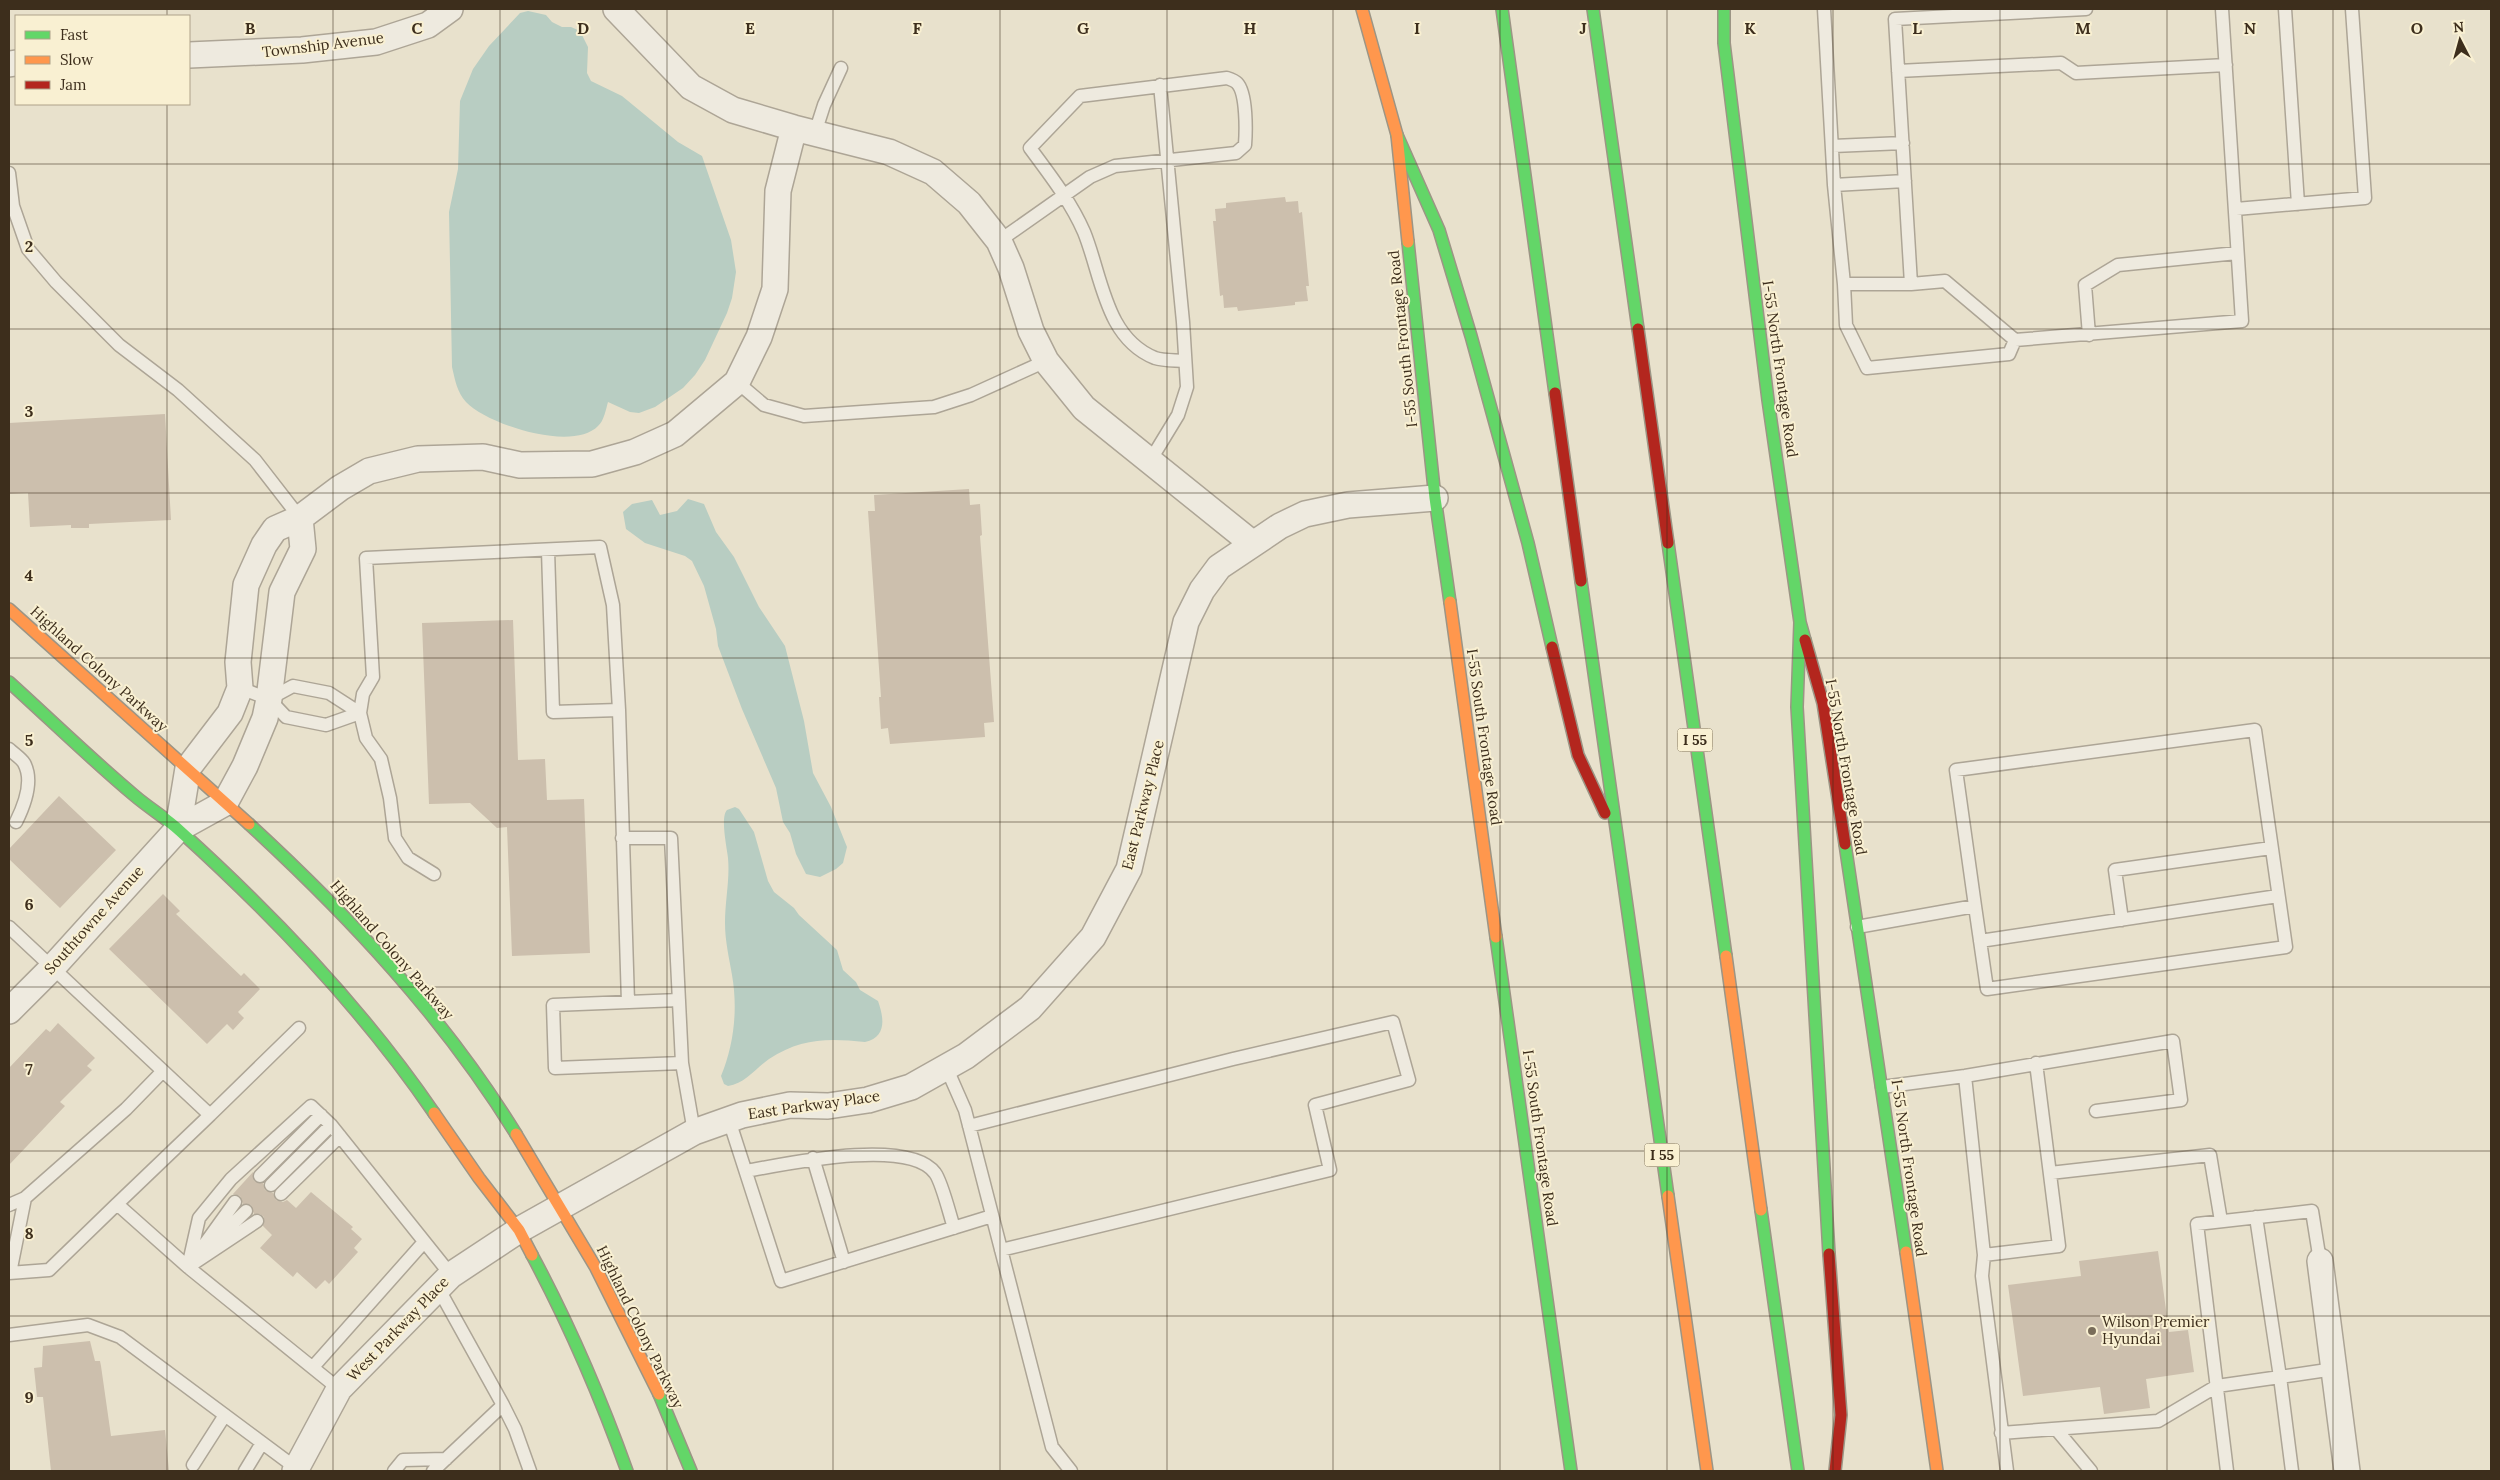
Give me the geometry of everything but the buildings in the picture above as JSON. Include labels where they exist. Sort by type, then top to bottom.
[{"type":"main road","name":"I-55 South Frontage Road","points":[[1362,9],[1397,135],[1435,498],[1571,1471]]},
{"type":"main road","name":"I 55","points":[[1502,9],[1707,1471]]},
{"type":"main road","name":"I 55","points":[[1593,9],[1798,1471]]},
{"type":"main road","name":"I-55 North Frontage Road","points":[[1724,9],[1724,43],[1731,102],[1768,400],[1800,622],[1823,703],[1938,1471]]},
{"type":"main road","points":[[1397,135],[1439,230],[1471,336],[1528,543],[1578,755],[1617,838]]},
{"type":"main road","name":"Highland Colony Parkway","points":[[9,609],[188,768],[320,890],[409,987],[484,1083],[561,1204],[613,1298],[691,1471]]},
{"type":"main road","points":[[1800,622],[1797,707],[1821,1127],[1841,1415],[1835,1471]]},
{"type":"main road","points":[[9,682],[135,796],[178,829],[249,896],[326,976],[407,1073],[479,1178],[519,1230],[564,1315],[598,1391],[627,1471]]},
{"type":"main road","points":[[1554,1444],[1559,1391]]},
{"type":"street","name":"Township Avenue","points":[[190,56],[302,50],[376,42],[428,25],[450,9]]},
{"type":"street","points":[[616,9],[691,86],[733,110],[889,152],[933,172],[969,203],[999,241],[1011,268],[1031,331],[1046,361],[1084,408],[1253,544]]},
{"type":"street","points":[[178,829],[188,768],[230,713],[240,688],[238,662],[246,585],[264,546],[275,528],[300,518],[340,488],[369,472],[418,459],[483,457],[520,465],[592,464],[635,452],[675,434],[737,382],[759,337],[775,289],[778,191],[805,130]]},
{"type":"street","name":"East Parkway Place","points":[[561,1204],[694,1132],[729,1120],[790,1105],[828,1106],[868,1100],[911,1087],[947,1069],[1030,1008],[1093,937],[1129,869],[1186,622],[1202,590],[1219,567],[1253,544],[1305,514],[1348,505],[1435,498]]},
{"type":"street","points":[[178,829],[225,803],[245,766],[265,718],[270,698],[282,592],[303,549],[300,518]]},
{"type":"street","name":"Southtowne Avenue","points":[[9,1010],[52,968],[178,829]]},
{"type":"street","name":"West Parkway Place","points":[[296,1470],[340,1389],[444,1280],[561,1204]]},
{"type":"street","points":[[2320,1261],[2347,1471]]},
{"type":"lane","points":[[1824,9],[1834,185],[1846,324],[1867,368],[2009,354],[2015,340]]},
{"type":"lane","points":[[1912,284],[1895,19],[2086,9]]},
{"type":"lane","points":[[1844,284],[1912,284],[1945,281],[2015,340],[2242,322],[2222,9]]},
{"type":"lane","points":[[2285,9],[2298,204]]},
{"type":"lane","points":[[2236,209],[2366,198],[2352,9]]},
{"type":"lane","points":[[1898,71],[2061,63],[2076,73],[2226,65]]},
{"type":"lane","points":[[805,130],[824,105],[841,68]]},
{"type":"lane","points":[[999,241],[1064,195],[1090,177],[1115,166],[1236,153],[1245,145],[1243,95],[1237,83],[1227,78],[1080,96],[1030,148],[1064,195],[1084,232],[1110,312],[1134,348],[1157,359],[1185,361]]},
{"type":"lane","points":[[1150,461],[1178,414],[1187,387],[1160,85]]},
{"type":"lane","points":[[1833,146],[1903,143]]},
{"type":"lane","points":[[9,173],[13,206],[28,249],[56,282],[119,345],[178,390],[255,460],[300,518]]},
{"type":"lane","points":[[1834,185],[1905,181]]},
{"type":"lane","points":[[2089,335],[2085,285],[2118,264],[2237,253]]},
{"type":"lane","points":[[737,382],[764,405],[804,416],[934,406],[971,395],[1046,361]]},
{"type":"lane","points":[[434,874],[408,858],[395,838],[390,798],[381,759],[366,738],[360,713],[364,694],[372,677],[366,558],[600,547],[613,605],[628,1002]]},
{"type":"lane","points":[[548,550],[553,712],[618,710]]},
{"type":"lane","points":[[270,698],[293,686],[329,693],[360,713]]},
{"type":"lane","points":[[240,688],[270,698],[286,717],[326,725],[360,713]]},
{"type":"lane","points":[[2255,730],[2278,896],[2286,947],[1988,989],[1956,770],[2255,730]]},
{"type":"lane","points":[[9,749],[24,763],[28,783],[23,807],[12,819]]},
{"type":"lane","points":[[622,838],[671,838],[682,1063],[694,1132]]},
{"type":"lane","points":[[2122,920],[2115,870],[2271,848]]},
{"type":"lane","points":[[1980,941],[2278,896]]},
{"type":"lane","points":[[1857,927],[1975,906]]},
{"type":"lane","points":[[9,927],[210,1115]]},
{"type":"lane","points":[[679,1000],[553,1005],[555,1068],[682,1063]]},
{"type":"lane","points":[[969,1126],[1233,1059],[1394,1022],[1409,1080],[1315,1105],[1330,1170],[1001,1250]]},
{"type":"lane","points":[[26,1198],[10,1273],[49,1270],[299,1028]]},
{"type":"lane","points":[[1882,1087],[1965,1076],[2173,1042],[2181,1100],[2096,1111]]},
{"type":"lane","points":[[1984,1255],[2059,1246],[2036,1063]]},
{"type":"lane","points":[[947,1069],[965,1110],[1052,1447],[1071,1471]]},
{"type":"lane","points":[[9,1206],[26,1198],[126,1109],[163,1071]]},
{"type":"lane","points":[[1965,1076],[1984,1255],[1982,1276],[2007,1471]]},
{"type":"lane","points":[[188,1267],[199,1218],[231,1180],[311,1106],[331,1125],[424,1242],[515,1429],[530,1471]]},
{"type":"lane","points":[[260,1176],[321,1115]]},
{"type":"lane","points":[[729,1120],[781,1281],[992,1216]]},
{"type":"lane","points":[[271,1185],[331,1125]]},
{"type":"lane","points":[[281,1194],[340,1136]]},
{"type":"lane","points":[[746,1171],[813,1158],[861,1155],[911,1158],[935,1173],[954,1228]]},
{"type":"lane","points":[[2050,1173],[2210,1155],[2221,1221]]},
{"type":"lane","points":[[813,1158],[844,1262]]},
{"type":"lane","points":[[188,1267],[236,1202]]},
{"type":"lane","points":[[117,1204],[188,1267],[340,1389]]},
{"type":"lane","points":[[188,1267],[246,1211]]},
{"type":"lane","points":[[2227,1471],[2197,1224],[2312,1211],[2320,1261]]},
{"type":"lane","points":[[2256,1217],[2292,1471]]},
{"type":"lane","points":[[188,1267],[256,1221]]},
{"type":"lane","points":[[313,1367],[424,1242]]},
{"type":"lane","points":[[9,1335],[88,1325],[120,1337],[296,1470]]},
{"type":"lane","points":[[2002,1433],[2158,1421],[2217,1386],[2334,1369]]},
{"type":"lane","points":[[433,1471],[503,1405]]},
{"type":"lane","points":[[193,1465],[225,1415]]},
{"type":"lane","points":[[2056,1429],[2091,1471]]},
{"type":"lane","points":[[246,1471],[262,1443]]},
{"type":"lane","points":[[394,1471],[403,1460],[446,1459]]},
{"type":"shaded area","points":[[528,11],[546,15],[552,22],[562,27],[571,27],[580,31],[588,47],[587,73],[591,81],[622,96],[678,142],[702,156],[731,240],[736,272],[732,298],[727,313],[705,360],[683,388],[655,407],[639,413],[630,412],[608,402],[603,418],[598,426],[586,433],[570,436],[551,436],[511,427],[477,411],[460,394],[452,367],[449,212],[458,169],[460,101],[473,69],[489,46],[520,13]]},
{"type":"shaded area","points":[[688,499],[704,504],[716,532],[734,557],[759,607],[785,646],[804,721],[813,773],[831,807],[847,847],[843,863],[820,877],[806,874],[796,854],[790,833],[783,822],[776,788],[742,709],[718,646],[716,629],[704,586],[692,561],[685,556],[645,543],[626,529],[623,512],[632,504],[652,500],[660,515],[677,511]]},
{"type":"shaded area","points":[[735,807],[739,809],[754,832],[768,881],[774,892],[794,908],[799,915],[837,950],[843,970],[856,982],[860,990],[878,1001],[882,1014],[882,1026],[877,1036],[865,1042],[827,1040],[804,1043],[792,1047],[769,1059],[740,1082],[728,1086],[724,1084],[721,1076],[732,1039],[735,1001],[725,930],[728,858],[724,819],[727,810]]},
{"type":"traffic: fast","points":[[1502,9],[1555,393]]},
{"type":"traffic: fast","points":[[1593,9],[1638,329]]},
{"type":"traffic: fast","points":[[1724,9],[1724,43],[1768,400],[1800,622],[1805,640]]},
{"type":"traffic: fast","points":[[1397,135],[1439,230],[1471,336],[1528,543],[1552,647]]},
{"type":"traffic: fast","points":[[1408,242],[1435,498],[1450,602]]},
{"type":"traffic: fast","points":[[1668,543],[1726,956]]},
{"type":"traffic: fast","points":[[1581,581],[1668,1196]]},
{"type":"traffic: fast","points":[[1800,622],[1797,707],[1829,1254]]},
{"type":"traffic: fast","points":[[9,682],[119,782],[180,831],[283,930],[347,1000],[407,1074],[434,1113]]},
{"type":"traffic: fast","points":[[249,824],[287,859],[359,932],[427,1009],[488,1091],[516,1134]]},
{"type":"traffic: fast","points":[[1845,844],[1906,1252]]},
{"type":"traffic: fast","points":[[1496,937],[1571,1471]]},
{"type":"traffic: fast","points":[[1761,1210],[1798,1471]]},
{"type":"traffic: fast","points":[[532,1255],[584,1361],[627,1471]]},
{"type":"traffic: fast","points":[[659,1394],[691,1471]]},
{"type":"traffic: slow","points":[[1362,9],[1397,135],[1408,242]]},
{"type":"traffic: slow","points":[[1450,602],[1496,937]]},
{"type":"traffic: slow","points":[[9,609],[249,824]]},
{"type":"traffic: slow","points":[[1726,956],[1761,1210]]},
{"type":"traffic: slow","points":[[434,1113],[479,1178],[519,1230],[532,1255]]},
{"type":"traffic: slow","points":[[516,1134],[596,1268],[659,1394]]},
{"type":"traffic: slow","points":[[1668,1196],[1707,1471]]},
{"type":"traffic: slow","points":[[1906,1252],[1937,1471]]},
{"type":"traffic: jam","points":[[1638,329],[1668,543]]},
{"type":"traffic: jam","points":[[1555,393],[1581,581]]},
{"type":"traffic: jam","points":[[1805,640],[1823,703],[1845,844]]},
{"type":"traffic: jam","points":[[1552,647],[1578,755],[1605,813]]},
{"type":"traffic: jam","points":[[1829,1254],[1841,1415],[1835,1471]]},
{"type":"place","name":"Wilson Premier Hyundai","points":[[2092,1331]]}]
